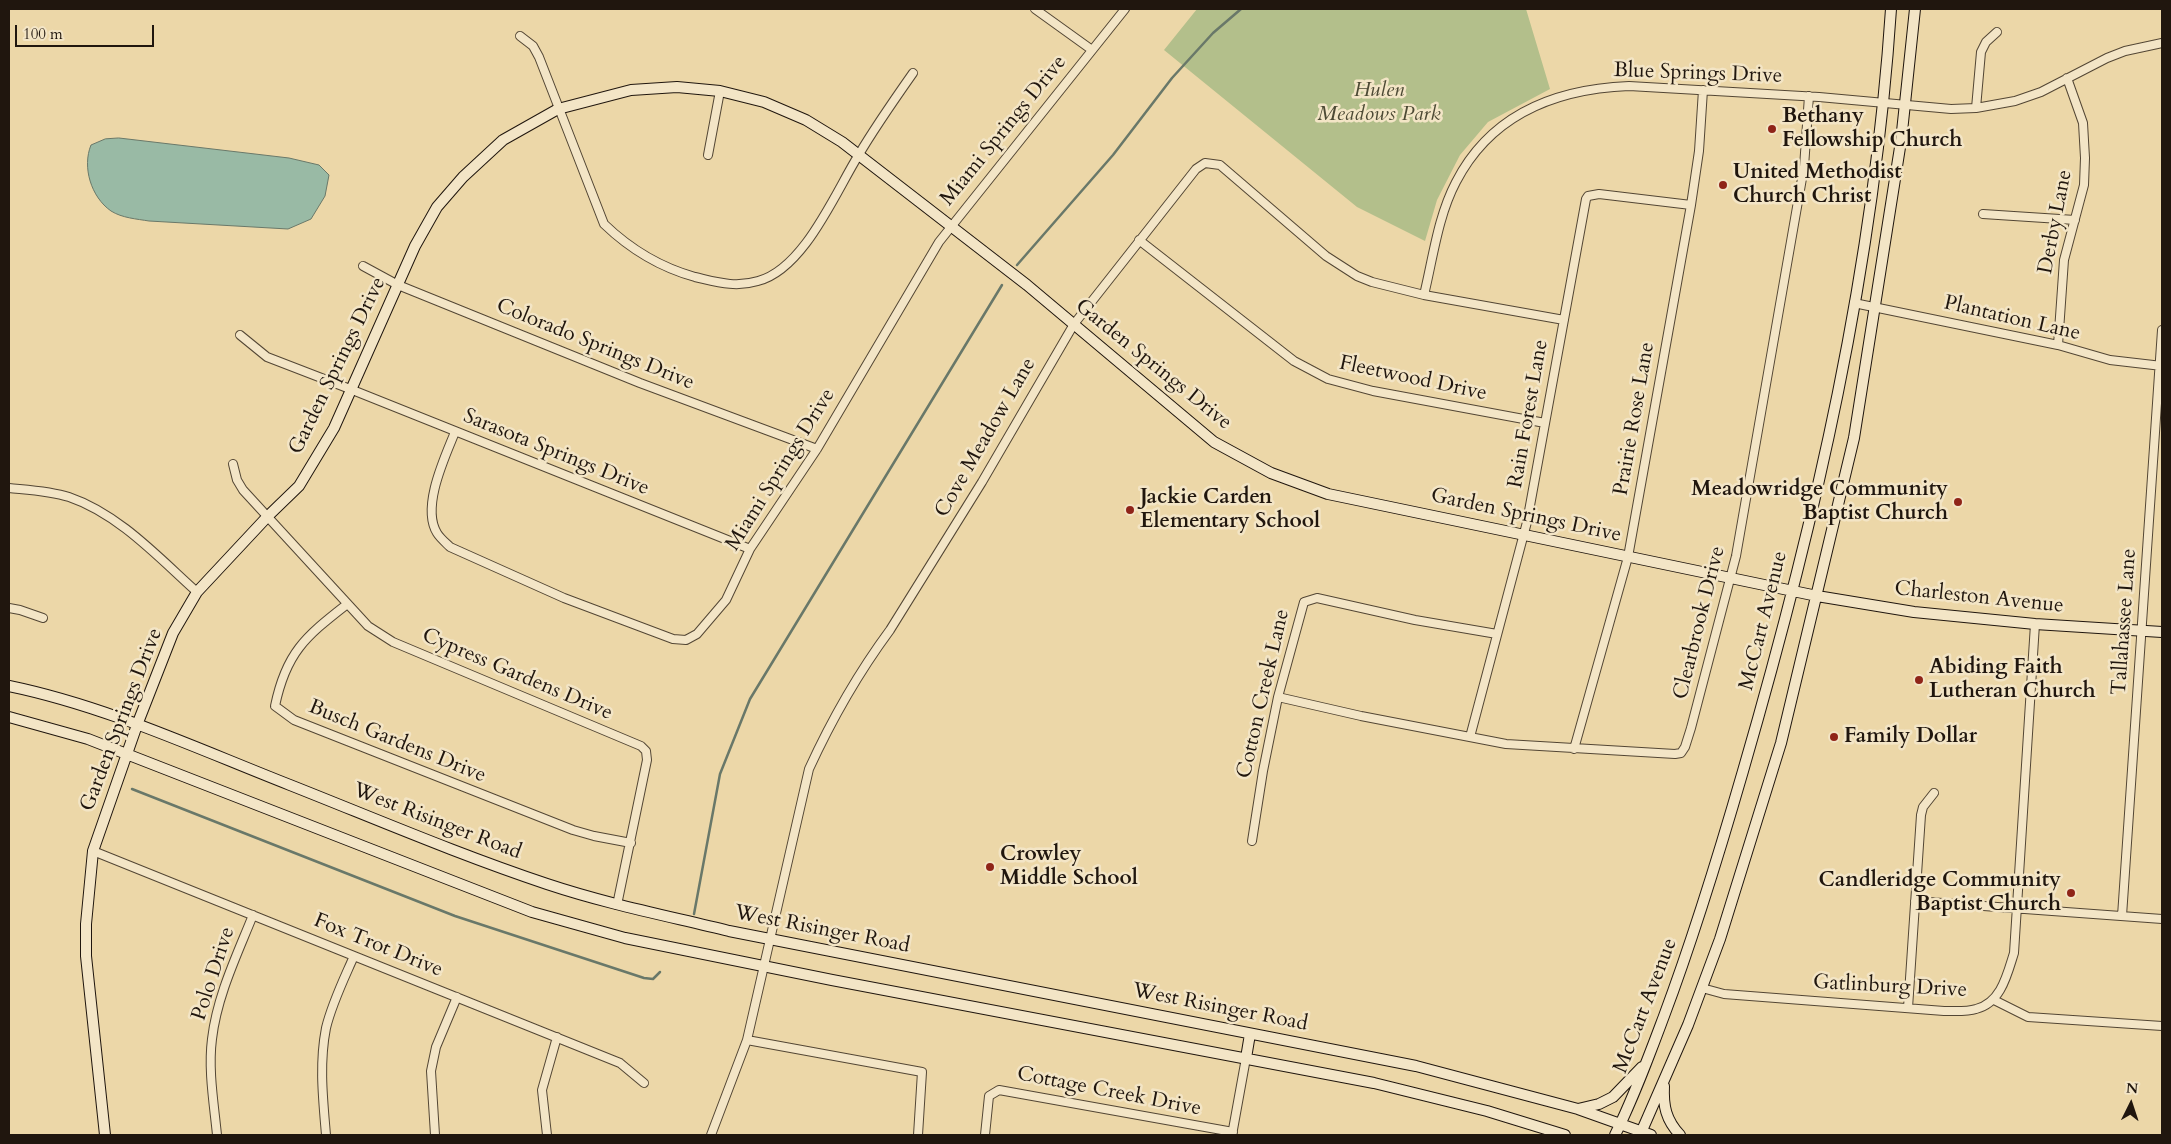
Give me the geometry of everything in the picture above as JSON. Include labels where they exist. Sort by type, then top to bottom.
[{"type":"main road","name":"McCart Avenue","points":[[1614,1135],[1647,1062],[1714,873],[1792,591],[1835,405],[1854,303],[1877,156],[1891,9]]},
{"type":"main road","name":"McCart Avenue","points":[[1644,1134],[1720,939],[1776,760],[1850,460],[1906,104],[1915,9]]},
{"type":"main road","name":"Garden Springs Drive","points":[[106,1135],[86,956],[86,924],[93,851],[137,725],[174,633],[197,592],[268,516],[299,486],[334,428],[415,246],[437,207],[463,178],[503,140],[558,109],[631,90],[677,87],[720,91],[764,102],[806,120],[858,155],[1074,324],[1214,442],[1271,473],[1328,494],[1792,591]]},
{"type":"main road","name":"Charleston Avenue","points":[[1792,591],[1938,616],[2162,632]]},
{"type":"main road","name":"West Risinger Road","points":[[9,686],[65,700],[137,725],[480,860],[617,906],[1416,1066],[1578,1109],[1644,1134]]},
{"type":"main road","name":"West Risinger Road","points":[[9,717],[65,732],[127,754],[532,912],[625,938],[1374,1083],[1486,1111],[1550,1133],[1565,1135]]},
{"type":"main road","points":[[1246,1058],[1250,1034]]},
{"type":"main road","points":[[1578,1109],[1599,1104],[1613,1097],[1647,1062]]},
{"type":"main road","points":[[1664,1082],[1666,1115],[1680,1135]]},
{"type":"street","points":[[1035,9],[1092,50]]},
{"type":"street","name":"Miami Springs Drive","points":[[455,432],[434,492],[432,514],[436,532],[450,547],[564,598],[673,639],[686,640],[697,634],[726,600],[750,549],[817,450],[950,226],[1125,9]]},
{"type":"street","points":[[1976,108],[1981,52],[1986,42],[1998,32]]},
{"type":"street","points":[[520,36],[533,46],[539,57],[604,224],[625,244],[651,260],[686,274],[728,285],[760,281],[785,266],[806,245],[858,155],[912,73]]},
{"type":"street","name":"Blue Springs Drive","points":[[1424,295],[1440,226],[1456,182],[1476,150],[1502,124],[1530,108],[1560,95],[1600,87],[1629,86],[1809,96],[1951,109],[1976,108],[2015,101],[2041,92],[2107,58],[2125,51],[2162,44]]},
{"type":"street","name":"Derby Lane","points":[[2058,345],[2061,279],[2064,260],[2084,185],[2085,136],[2080,111],[2067,78]]},
{"type":"street","name":"Prairie Rose Lane","points":[[1574,749],[1628,556],[1691,205],[1699,151],[1703,90]]},
{"type":"street","points":[[708,155],[720,91]]},
{"type":"street","name":"Clearbrook Drive","points":[[1278,697],[1361,716],[1506,744],[1574,749],[1681,753],[1692,728],[1736,556],[1804,167],[1809,96]]},
{"type":"street","name":"Cove Meadow Lane","points":[[711,1135],[747,1040],[809,768],[818,750],[875,651],[982,482],[1074,324],[1196,169],[1209,162],[1220,165],[1326,256],[1357,276],[1372,282],[1424,295],[1564,320]]},
{"type":"street","name":"Rain Forest Lane","points":[[1470,737],[1524,534],[1586,199],[1588,196],[1598,194],[1691,205]]},
{"type":"street","points":[[1984,214],[2075,220]]},
{"type":"street","name":"Fleetwood Drive","points":[[1139,240],[1294,361],[1328,379],[1373,391],[1545,423]]},
{"type":"street","name":"Colorado Springs Drive","points":[[363,266],[398,285],[640,383],[817,450]]},
{"type":"street","name":"Plantation Lane","points":[[1854,303],[2058,345],[2110,360],[2160,366]]},
{"type":"street","name":"Tallahassee Lane","points":[[2122,916],[2162,330]]},
{"type":"street","name":"Sarasota Springs Drive","points":[[240,335],[267,357],[750,549]]},
{"type":"street","name":"Cypress Gardens Drive","points":[[233,464],[242,490],[268,516],[346,605],[368,626],[392,642],[640,746],[646,751],[647,760],[617,906]]},
{"type":"street","points":[[9,488],[45,491],[70,497],[94,508],[128,531],[197,592]]},
{"type":"street","name":"Cotton Creek Lane","points":[[1252,841],[1263,771],[1278,697],[1304,602],[1317,598],[1415,620],[1497,634]]},
{"type":"street","name":"Busch Gardens Drive","points":[[346,605],[314,630],[296,650],[284,673],[275,706],[294,720],[572,830],[631,843]]},
{"type":"street","points":[[9,608],[44,618]]},
{"type":"street","name":"Gatlinburg Drive","points":[[1702,988],[1724,994],[1944,1011],[1976,1010],[1994,1000],[2006,978],[2014,953],[2035,624]]},
{"type":"street","points":[[1908,1008],[1921,815],[1923,807],[1934,793]]},
{"type":"street","name":"Fox Trot Drive","points":[[93,851],[620,1063],[644,1083]]},
{"type":"street","points":[[1915,901],[2162,919]]},
{"type":"street","name":"Polo Drive","points":[[217,1135],[211,1067],[212,1040],[222,995],[253,915]]},
{"type":"street","points":[[326,1135],[322,1051],[332,1009],[354,956]]},
{"type":"street","points":[[435,1135],[431,1071],[436,1048],[457,997]]},
{"type":"street","points":[[1994,1000],[2028,1017],[2162,1026]]},
{"type":"street","points":[[547,1135],[542,1090],[557,1038]]},
{"type":"street","points":[[747,1040],[922,1072],[918,1135]]},
{"type":"street","points":[[1232,1134],[1246,1058]]},
{"type":"street","name":"Cottage Creek Drive","points":[[985,1135],[987,1102],[990,1096],[999,1090],[1232,1134]]},
{"type":"green space","name":"Hulen Meadows Park","points":[[1197,9],[1526,9],[1550,89],[1488,122],[1460,155],[1437,200],[1425,241],[1357,207],[1164,50]]},
{"type":"shaded area","points":[[119,138],[289,158],[319,165],[329,175],[325,196],[311,219],[288,229],[149,221],[125,217],[111,211],[98,198],[88,172],[88,154],[91,145],[105,139]]},
{"type":"waterway","points":[[1017,265],[1113,155],[1172,78],[1213,33],[1241,9]]},
{"type":"waterway","points":[[694,914],[720,774],[750,699],[1002,285]]},
{"type":"waterway","points":[[132,789],[455,916],[644,978],[653,979],[660,972]]},
{"type":"place","name":"Bethany Fellowship Church","points":[[1772,129]]},
{"type":"place","name":"United Methodist Church Christ","points":[[1723,185]]},
{"type":"place","name":"Meadowridge Community Baptist Church","points":[[1958,502]]},
{"type":"place","name":"Jackie Carden Elementary School","points":[[1130,510]]},
{"type":"place","name":"Abiding Faith Lutheran Church","points":[[1919,680]]},
{"type":"place","name":"Family Dollar","points":[[1834,737]]},
{"type":"place","name":"Crowley Middle School","points":[[990,867]]},
{"type":"place","name":"Candleridge Community Baptist Church","points":[[2071,893]]}]
